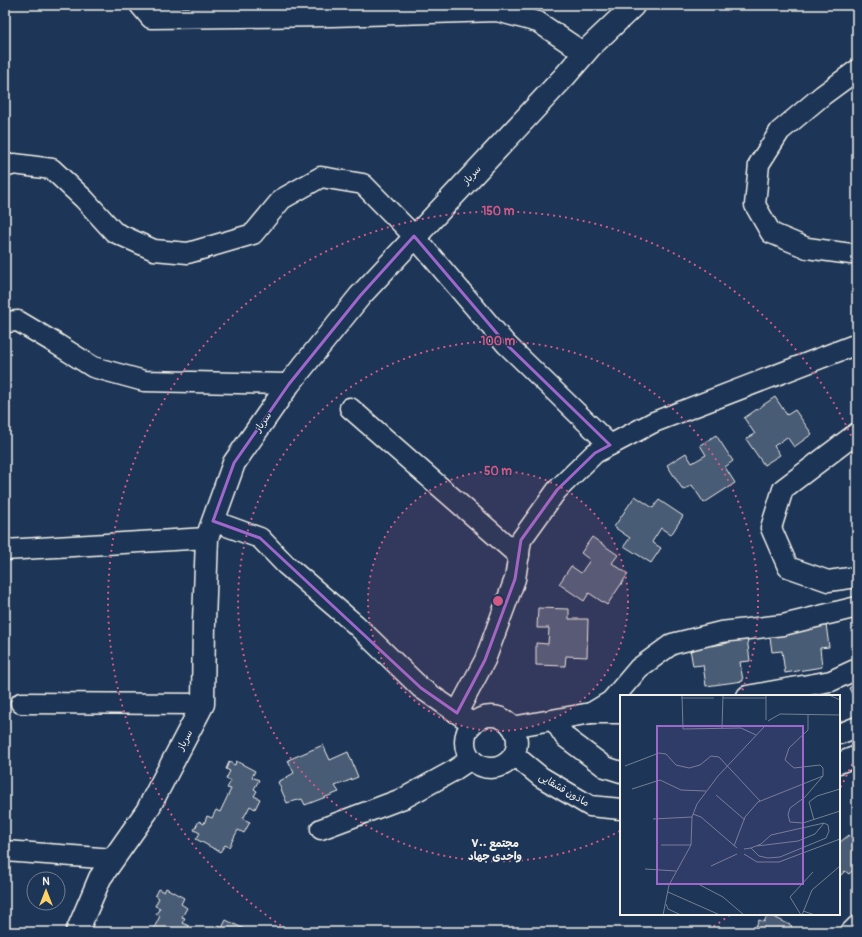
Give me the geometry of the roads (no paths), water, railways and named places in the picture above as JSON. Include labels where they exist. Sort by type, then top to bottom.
[{"type":"street","points":[[140,5],[151,18],[386,10],[497,11],[538,22],[584,53]]},
{"type":"street","name":"سرباز","points":[[77,932],[100,878],[147,811],[203,704],[204,622],[210,530],[234,463],[289,384],[360,296],[414,236],[565,76],[584,53],[636,5]]},
{"type":"street","points":[[857,70],[822,95],[780,131],[759,164],[755,205],[771,233],[807,248],[851,254],[857,253]]},
{"type":"street","points":[[5,167],[14,164],[52,168],[84,199],[114,232],[154,250],[188,253],[253,234],[282,199],[321,177],[363,184],[414,236],[506,344],[610,445]]},
{"type":"street","points":[[5,322],[18,321],[93,367],[144,381],[289,384]]},
{"type":"street","points":[[5,550],[210,530],[260,538],[286,565],[355,624],[420,688],[465,718],[480,719],[489,716],[503,719],[512,727],[516,735],[517,747],[514,755],[506,764],[498,767],[485,768],[471,759],[466,751],[465,740],[467,732],[465,718],[515,579],[521,540],[557,490],[595,453],[654,422],[857,344]]},
{"type":"street","points":[[350,408],[519,556]]},
{"type":"street","points":[[857,433],[783,489],[771,528],[788,567],[828,581],[857,577]]},
{"type":"street","points":[[591,713],[611,701],[639,668],[672,644],[721,632],[783,625],[857,608]]},
{"type":"street","points":[[753,695],[831,681],[857,669]]},
{"type":"street","points":[[21,703],[203,704]]},
{"type":"street","points":[[512,727],[591,713],[620,713]]},
{"type":"street","points":[[554,720],[565,737],[605,767],[620,772]]},
{"type":"street","points":[[840,734],[857,727]]},
{"type":"street","name":"ماذون قشقایی","points":[[514,755],[541,777],[590,806],[620,809]]},
{"type":"street","points":[[840,763],[857,756]]},
{"type":"street","points":[[321,829],[404,798],[453,771],[471,759]]},
{"type":"street","points":[[5,851],[114,859]]},
{"type":"street","points":[[851,932],[857,926]]},
{"type":"district","name":"مجتمع ۷۰۰ واحدی جهاد","points":[[495,849]]}]
